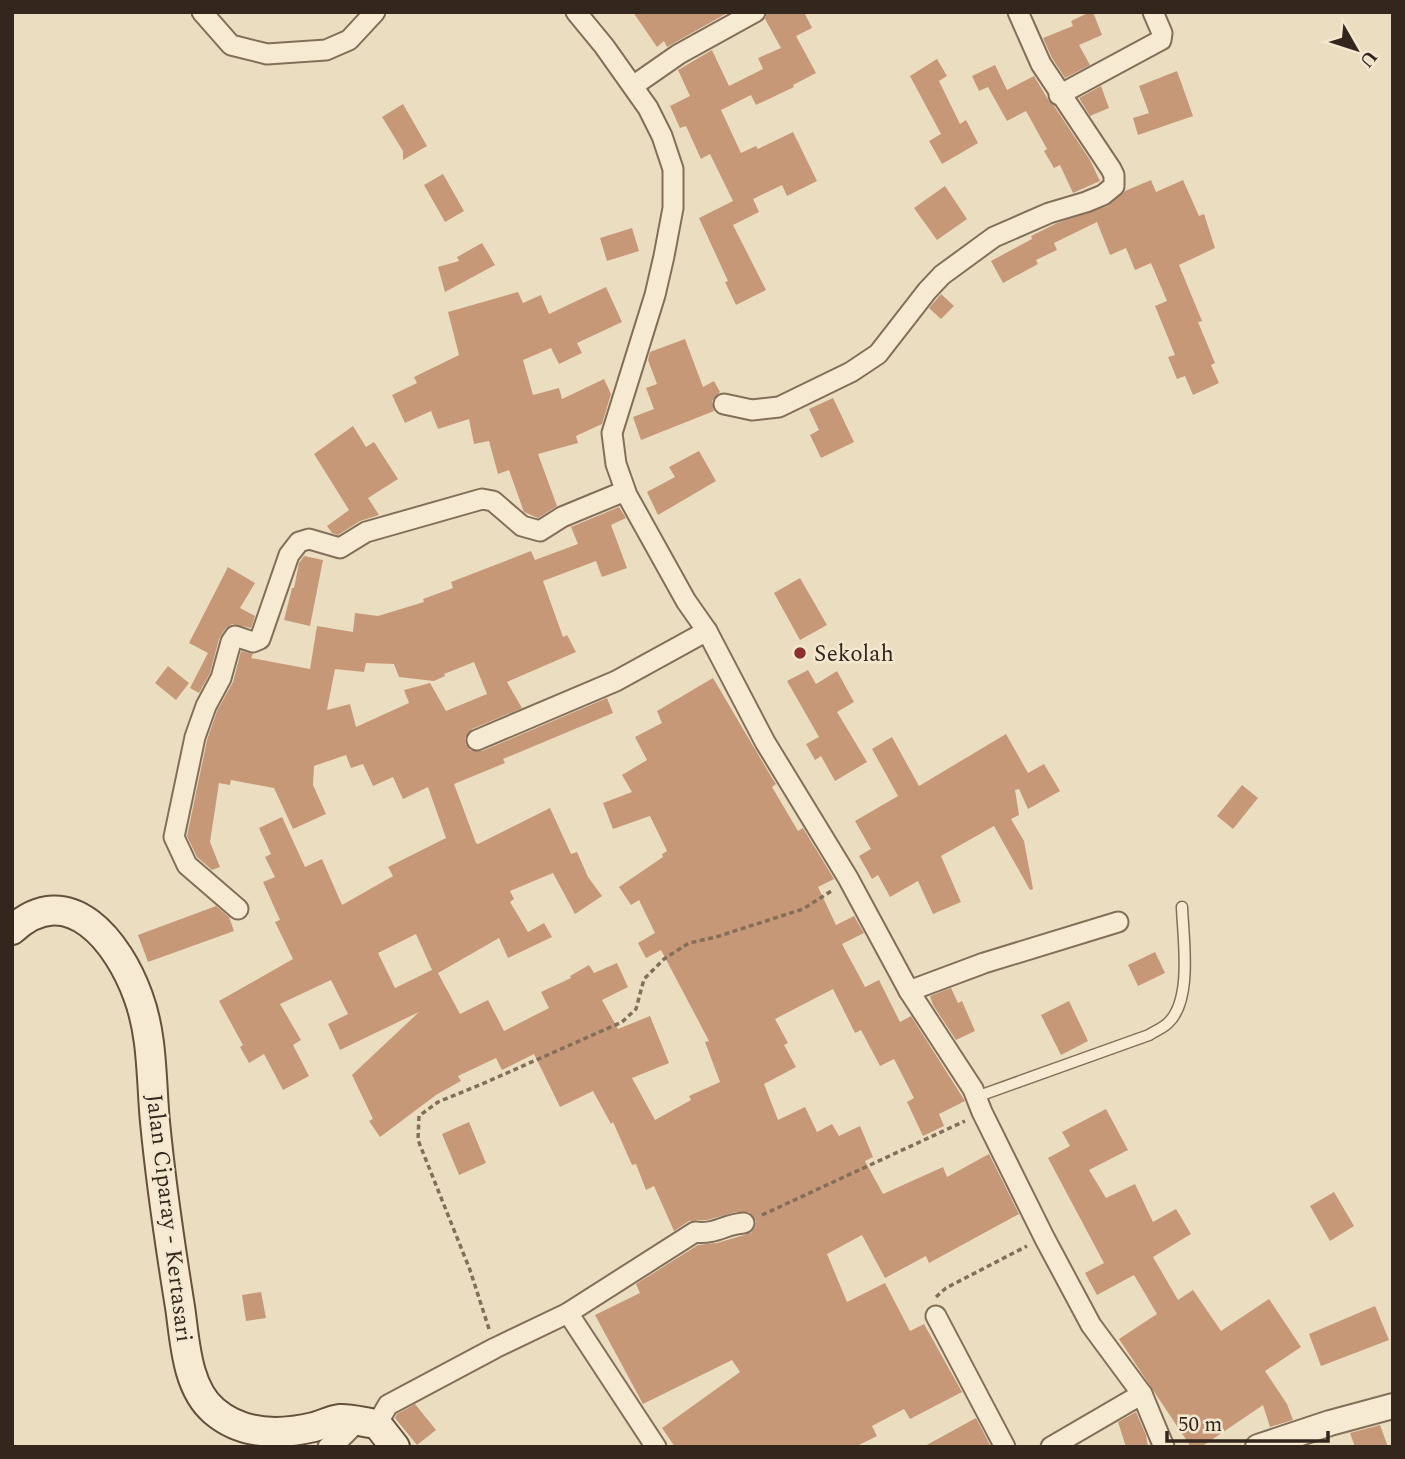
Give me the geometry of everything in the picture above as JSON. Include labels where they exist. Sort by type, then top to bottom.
[{"type":"main road","name":"Jalan Ciparay - Kertasari","points":[[12,930],[23,920],[42,912],[62,909],[84,920],[106,937],[139,997],[150,1052],[157,1143],[169,1240],[186,1345],[199,1393],[212,1409],[228,1422],[248,1430],[274,1433],[313,1427],[340,1419],[368,1423]]},
{"type":"main road","points":[[368,1423],[395,1447]]},
{"type":"street","points":[[202,12],[231,45],[267,54],[326,50],[349,40],[375,12]]},
{"type":"street","points":[[576,12],[633,86],[662,136],[673,169],[673,208],[655,295],[612,433],[616,464],[625,491],[686,601],[707,631],[765,742],[848,878],[909,991],[963,1070],[1045,1239],[1091,1325],[1142,1394],[1164,1447]]},
{"type":"street","points":[[633,86],[679,54],[755,12]]},
{"type":"street","points":[[724,404],[752,410],[779,407],[851,372],[878,354],[942,275],[994,236],[1049,213],[1086,202],[1114,186],[1114,175],[1059,95],[1031,46],[1018,12]]},
{"type":"street","points":[[1059,95],[1161,40],[1162,33],[1153,12]]},
{"type":"street","points":[[238,909],[187,865],[174,837],[195,737],[206,706],[222,678],[231,642],[235,636],[253,642],[260,639],[289,555],[299,542],[309,539],[340,548],[366,532],[482,499],[493,501],[522,526],[540,531],[562,517],[625,491]]},
{"type":"street","points":[[477,740],[616,681],[707,631]]},
{"type":"street","points":[[909,991],[984,963],[1118,922]]},
{"type":"street","points":[[327,1447],[368,1423],[388,1405],[568,1312],[695,1232],[709,1234],[732,1224],[744,1223]]},
{"type":"street","points":[[568,1312],[656,1447]]},
{"type":"street","points":[[936,1316],[1005,1447]]},
{"type":"street","points":[[1051,1447],[1142,1394]]},
{"type":"street","points":[[1258,1447],[1393,1406]]},
{"type":"lane","points":[[979,1105],[1149,1035],[1168,1023],[1180,1003],[1185,971],[1182,907]]},
{"type":"path","points":[[495,1348],[470,1270],[418,1140],[419,1116],[438,1102],[622,1022],[636,1009],[644,979],[664,959],[689,943],[803,909],[848,878]]},
{"type":"path","points":[[744,1223],[979,1105]]},
{"type":"path","points":[[936,1316],[934,1300],[946,1289],[1045,1239]]},
{"type":"building","points":[[633,12],[729,12],[667,47],[664,41],[657,47]]},
{"type":"building","points":[[767,12],[804,12],[812,28],[796,36],[816,73],[756,105],[751,95],[721,110],[741,153],[756,146],[758,149],[793,132],[817,181],[787,196],[782,185],[753,199],[759,212],[733,225],[766,290],[736,305],[699,218],[733,201],[710,154],[701,159],[686,126],[680,128],[670,106],[690,96],[678,70],[712,50],[729,86],[763,69],[758,58],[781,48],[765,19]]},
{"type":"building","points":[[1093,12],[1102,35],[1079,45],[1090,65],[1065,78],[1043,38],[1073,26],[1071,21]]},
{"type":"building","points":[[937,59],[947,76],[939,81],[960,124],[966,120],[978,143],[942,164],[929,141],[941,134],[910,76]]},
{"type":"building","points":[[995,65],[1007,90],[1034,76],[1090,160],[1100,181],[1073,193],[1060,165],[1054,168],[1044,151],[1047,149],[1026,111],[1007,121],[988,87],[979,91],[972,76]]},
{"type":"building","points":[[1177,71],[1193,116],[1138,135],[1133,118],[1149,113],[1139,86]]},
{"type":"building","points":[[1101,86],[1109,108],[1090,116],[1079,98]]},
{"type":"building","points":[[403,104],[427,146],[403,160],[403,151],[382,117]]},
{"type":"building","points":[[443,174],[464,211],[445,222],[424,185]]},
{"type":"building","points":[[1151,180],[1156,192],[1183,180],[1199,216],[1204,214],[1215,248],[1179,265],[1202,321],[1198,322],[1215,363],[1211,365],[1219,383],[1193,395],[1185,376],[1177,379],[1168,357],[1175,355],[1155,306],[1167,301],[1151,263],[1135,270],[1126,248],[1110,255],[1097,222],[1054,243],[1057,250],[1036,260],[1038,264],[1003,283],[991,261],[1032,239],[1031,236],[1057,223],[1108,206],[1125,191]]},
{"type":"building","points":[[945,186],[967,219],[937,240],[914,208]]},
{"type":"building","points":[[632,228],[639,251],[607,261],[600,238]]},
{"type":"building","points":[[482,243],[495,265],[445,292],[438,267],[459,261],[457,257]]},
{"type":"building","points":[[606,287],[622,322],[577,343],[582,353],[559,364],[551,348],[523,360],[533,395],[559,388],[562,399],[604,379],[611,394],[602,424],[576,436],[578,443],[538,454],[557,506],[538,518],[524,512],[509,470],[498,474],[489,441],[474,444],[469,419],[438,429],[431,411],[405,423],[392,395],[417,383],[414,377],[459,355],[448,312],[518,292],[523,303],[541,295],[549,314]]},
{"type":"building","points":[[941,294],[954,306],[941,319],[929,308]]},
{"type":"building","points":[[685,339],[703,387],[714,381],[720,392],[712,401],[714,411],[641,440],[633,417],[654,409],[646,388],[657,384],[648,360],[650,352]]},
{"type":"building","points":[[833,398],[854,442],[821,458],[810,435],[819,430],[809,409]]},
{"type":"building","points":[[353,426],[366,447],[374,442],[398,479],[368,498],[379,515],[360,521],[338,535],[332,533],[327,526],[349,510],[314,454]]},
{"type":"building","points":[[699,451],[716,481],[658,515],[647,492],[675,477],[669,467]]},
{"type":"building","points":[[619,507],[626,518],[611,525],[627,568],[602,577],[596,561],[543,581],[563,637],[567,635],[576,652],[507,682],[522,708],[472,729],[465,738],[466,744],[470,750],[482,751],[607,698],[613,713],[503,759],[505,763],[454,784],[478,844],[550,808],[571,854],[577,852],[588,877],[602,896],[575,914],[553,873],[510,891],[514,899],[510,902],[528,932],[544,923],[552,937],[508,958],[499,938],[438,973],[460,1014],[488,1000],[504,1031],[549,1008],[541,992],[571,978],[570,976],[589,965],[594,973],[617,963],[628,987],[602,1000],[618,1029],[650,1016],[669,1063],[632,1078],[655,1120],[691,1100],[689,1096],[720,1082],[705,1042],[709,1041],[661,950],[646,958],[638,943],[655,933],[639,900],[631,905],[619,887],[663,857],[662,854],[667,851],[650,816],[613,829],[603,803],[632,792],[622,775],[647,760],[635,737],[662,723],[657,711],[713,678],[776,784],[772,787],[798,831],[803,828],[834,879],[818,887],[836,925],[854,916],[864,933],[842,944],[865,987],[879,980],[900,1022],[911,1016],[965,1101],[939,1114],[944,1126],[923,1136],[907,1102],[914,1098],[894,1059],[880,1066],[861,1030],[855,1033],[833,989],[775,1019],[788,1043],[784,1045],[796,1067],[764,1084],[778,1120],[805,1107],[817,1132],[832,1124],[839,1136],[860,1126],[873,1157],[865,1161],[883,1194],[943,1167],[947,1177],[989,1154],[1019,1214],[929,1263],[926,1256],[885,1278],[862,1235],[827,1254],[847,1302],[885,1283],[910,1331],[924,1324],[962,1392],[910,1419],[904,1409],[872,1426],[877,1436],[855,1447],[675,1447],[662,1428],[740,1372],[732,1360],[643,1404],[595,1315],[640,1293],[636,1284],[698,1245],[717,1243],[751,1233],[756,1221],[749,1212],[736,1212],[707,1220],[689,1221],[674,1231],[654,1186],[646,1190],[636,1164],[632,1165],[613,1122],[611,1124],[593,1091],[560,1107],[534,1054],[502,1070],[496,1058],[458,1076],[461,1081],[436,1095],[380,1137],[369,1121],[373,1119],[352,1075],[419,1012],[340,1050],[328,1024],[348,1014],[331,980],[280,1004],[301,1040],[293,1045],[309,1076],[283,1090],[264,1054],[249,1063],[240,1047],[243,1045],[219,1001],[293,959],[275,922],[280,920],[263,882],[275,877],[265,857],[271,854],[259,828],[282,817],[305,867],[322,859],[342,905],[393,876],[388,867],[446,838],[428,787],[403,799],[393,777],[373,786],[363,764],[351,768],[346,755],[314,766],[313,785],[326,814],[293,829],[274,788],[231,780],[230,785],[219,783],[210,842],[220,867],[212,870],[197,857],[187,836],[207,740],[217,711],[233,682],[241,651],[253,654],[251,658],[310,669],[317,626],[353,632],[355,613],[378,616],[424,602],[423,599],[453,588],[451,582],[531,551],[535,560],[578,544],[571,527]],"holes":[[[474,662],[487,694],[446,711],[430,683],[404,690],[409,703],[356,727],[350,704],[327,710],[335,669],[364,672],[366,663],[394,664],[399,677],[434,681]],[[416,934],[432,970],[395,988],[378,953]]]},
{"type":"building","points":[[304,556],[323,560],[310,626],[284,620],[299,563]]},
{"type":"building","points":[[228,567],[255,583],[240,608],[255,616],[251,628],[232,624],[225,629],[219,639],[210,673],[199,693],[190,688],[208,653],[189,643]]},
{"type":"building","points":[[800,578],[827,625],[800,640],[774,593]]},
{"type":"building","points":[[168,666],[189,683],[176,700],[155,683]]},
{"type":"building","points":[[808,670],[816,684],[837,671],[854,702],[837,712],[867,762],[835,781],[821,756],[815,760],[806,744],[819,737],[787,681]]},
{"type":"building","points":[[1006,734],[1028,773],[1044,764],[1060,791],[1028,809],[1019,789],[1015,790],[1019,815],[1011,819],[1024,841],[1033,889],[1030,890],[994,826],[941,856],[961,902],[933,914],[918,881],[890,897],[878,875],[872,879],[859,856],[871,849],[855,821],[898,796],[872,749],[892,737],[919,786]]},
{"type":"building","points":[[1242,785],[1258,798],[1233,829],[1217,816]]},
{"type":"building","points":[[216,906],[229,917],[234,931],[148,962],[138,935]]},
{"type":"building","points":[[1155,952],[1165,973],[1138,986],[1128,965]]},
{"type":"building","points":[[951,988],[958,1003],[962,1001],[975,1031],[956,1040],[930,996]]},
{"type":"building","points":[[1069,1001],[1088,1041],[1061,1055],[1041,1015]]},
{"type":"building","points":[[1106,1109],[1128,1150],[1089,1170],[1106,1198],[1135,1184],[1153,1222],[1176,1209],[1191,1234],[1153,1257],[1178,1300],[1193,1290],[1221,1331],[1269,1299],[1301,1347],[1265,1371],[1287,1404],[1293,1420],[1270,1427],[1263,1405],[1201,1447],[1191,1447],[1119,1339],[1157,1314],[1134,1275],[1097,1295],[1085,1273],[1104,1263],[1048,1158],[1070,1146],[1062,1132]]},
{"type":"building","points":[[469,1122],[486,1163],[459,1175],[442,1134]]},
{"type":"building","points":[[1334,1192],[1354,1226],[1330,1241],[1310,1206]]},
{"type":"building","points":[[261,1292],[266,1318],[246,1321],[242,1295]]},
{"type":"building","points":[[1375,1306],[1389,1340],[1321,1366],[1309,1334]]},
{"type":"building","points":[[415,1404],[436,1430],[417,1445],[395,1418],[397,1414]]},
{"type":"building","points":[[1136,1412],[1148,1447],[1126,1447],[1118,1422]]},
{"type":"building","points":[[976,1418],[991,1447],[923,1447]]},
{"type":"building","points":[[1380,1425],[1388,1447],[1355,1447],[1350,1433]]},
{"type":"place","name":"Sekolah","points":[[800,653]]}]
